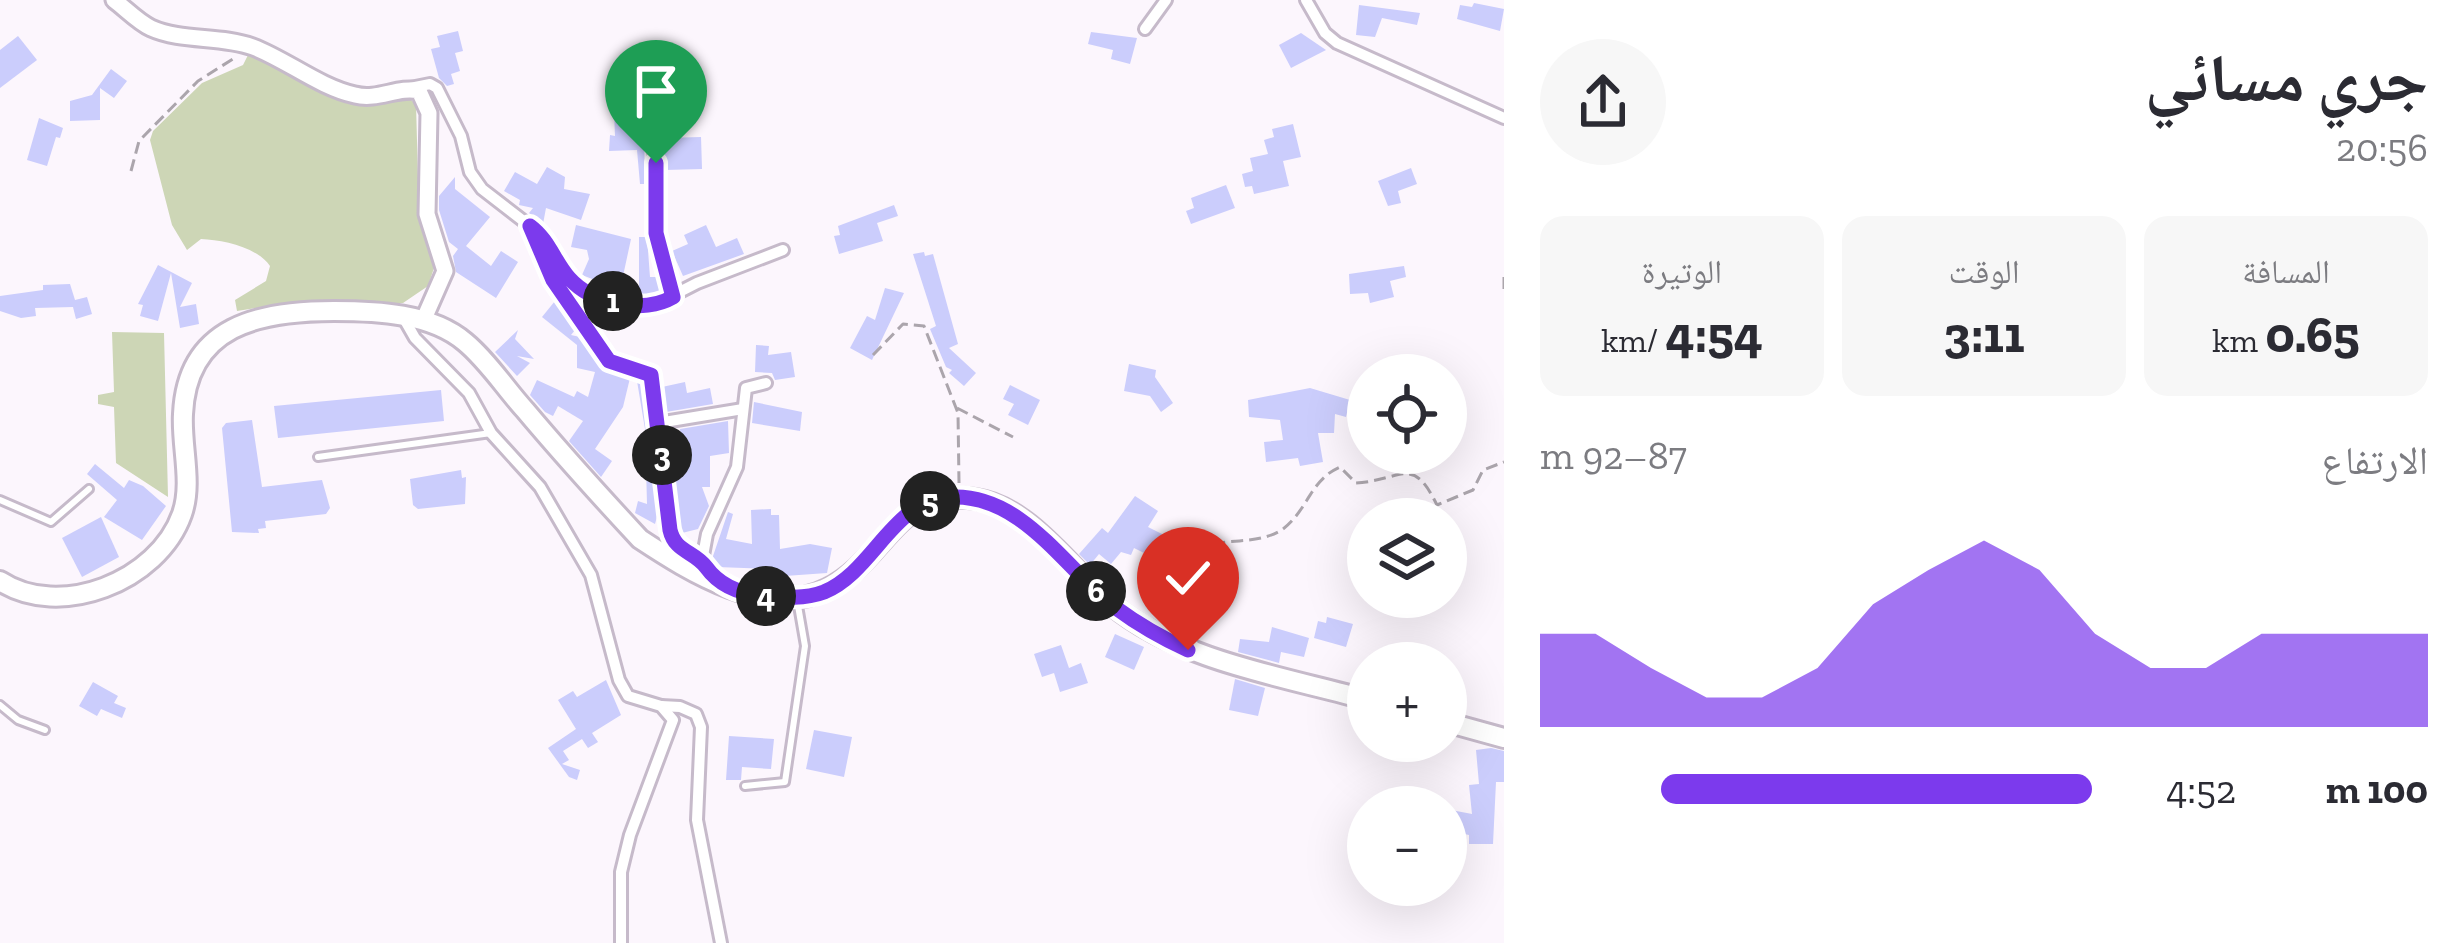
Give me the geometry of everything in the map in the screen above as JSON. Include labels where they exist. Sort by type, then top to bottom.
[{"type":"main road","points":[[0,581],[19,593],[44,599],[87,593],[134,571],[167,538],[182,514],[188,380],[196,362],[233,327],[253,317],[293,311],[403,316],[463,340],[640,539],[715,581],[748,594],[797,597],[824,592],[847,577],[922,503],[982,499],[1005,509],[1114,607],[1152,633],[1188,650],[1347,694]]},
{"type":"main road","points":[[1467,728],[1504,738]]},
{"type":"street","points":[[114,0],[146,26],[168,34],[226,38],[253,47],[351,95],[370,98],[424,84],[436,88],[482,189],[548,243],[580,289],[648,308],[783,250]]},
{"type":"street","points":[[1145,29],[1166,0]]},
{"type":"street","points":[[1306,0],[1336,43],[1504,118]]},
{"type":"street","points":[[409,89],[425,98],[428,113],[427,214],[445,271],[423,321]]},
{"type":"street","points":[[654,130],[656,233],[673,297]]},
{"type":"street","points":[[530,226],[553,280],[609,361],[651,375],[673,542],[702,561],[715,581]]},
{"type":"street","points":[[403,316],[415,338],[469,393],[491,433],[540,487],[591,574],[619,680],[628,696],[680,706],[696,714],[701,727],[698,820],[721,943]]},
{"type":"street","points":[[702,561],[707,534],[737,466],[746,388],[766,383]]},
{"type":"street","points":[[658,422],[743,409]]},
{"type":"street","points":[[620,943],[621,872],[673,720],[661,706]]},
{"type":"lane","points":[[318,457],[491,433]]},
{"type":"lane","points":[[0,500],[51,522],[88,489]]},
{"type":"lane","points":[[745,786],[785,782],[806,646],[797,597]]},
{"type":"lane","points":[[0,705],[18,720],[45,730]]},
{"type":"path","points":[[131,171],[139,141],[183,96],[253,47]]},
{"type":"path","points":[[1504,278],[1504,290]]},
{"type":"path","points":[[873,355],[903,324],[923,326],[956,407],[961,455],[958,497]]},
{"type":"path","points":[[956,407],[1012,437]]},
{"type":"path","points":[[1146,567],[1168,567],[1199,548],[1279,532],[1296,517],[1320,476],[1340,467],[1356,483],[1412,472],[1423,478],[1437,505],[1473,490],[1483,470],[1504,462]]},
{"type":"green space","points":[[258,53],[312,86],[343,98],[406,96],[416,104],[419,215],[437,259],[428,286],[403,303],[276,305],[237,311],[235,300],[266,281],[270,266],[248,249],[219,241],[201,239],[187,250],[172,225],[150,140],[153,131],[202,83]]},
{"type":"green space","points":[[112,332],[164,333],[168,497],[116,463],[114,407],[98,404],[98,395],[114,392]]},
{"type":"building","points":[[1474,3],[1504,9],[1500,31],[1457,19],[1460,5],[1472,7]]},
{"type":"building","points":[[1359,5],[1420,13],[1417,25],[1382,18],[1375,37],[1356,35]]},
{"type":"building","points":[[458,31],[463,51],[455,53],[460,71],[451,74],[454,84],[447,86],[439,78],[431,49],[440,47],[437,36]]},
{"type":"building","points":[[1091,32],[1137,38],[1130,64],[1111,59],[1113,50],[1088,44]]},
{"type":"building","points":[[1301,33],[1326,50],[1291,68],[1279,45]]},
{"type":"building","points":[[18,36],[37,60],[0,88],[0,50]]},
{"type":"building","points":[[111,69],[127,81],[114,98],[100,88],[100,120],[70,121],[70,101],[92,95]]},
{"type":"building","points":[[640,86],[657,87],[656,121],[644,129],[645,184],[640,184],[637,150],[609,151],[610,135],[615,136],[614,112],[639,110]]},
{"type":"building","points":[[39,118],[63,128],[47,166],[27,160]]},
{"type":"building","points":[[1293,124],[1301,157],[1283,161],[1289,186],[1254,194],[1252,186],[1245,187],[1242,174],[1253,171],[1250,158],[1268,154],[1264,140],[1274,137],[1272,129]]},
{"type":"building","points":[[701,137],[702,169],[665,170],[664,138]]},
{"type":"building","points":[[547,167],[565,177],[564,189],[590,194],[581,220],[546,208],[543,224],[529,213],[533,208],[519,205],[520,200],[504,191],[515,172],[537,184]]},
{"type":"building","points":[[1411,168],[1417,184],[1398,191],[1401,203],[1388,206],[1378,181]]},
{"type":"building","points":[[455,177],[455,189],[490,217],[466,246],[491,266],[501,251],[518,262],[496,298],[456,272],[453,256],[458,249],[449,242],[439,210],[439,196]]},
{"type":"building","points":[[1226,185],[1235,208],[1191,224],[1186,211],[1194,208],[1191,198]]},
{"type":"building","points":[[894,205],[898,216],[877,223],[883,241],[839,254],[834,236],[840,235],[838,226]]},
{"type":"building","points":[[576,225],[631,239],[620,290],[582,275],[589,259],[587,250],[571,247]]},
{"type":"building","points":[[706,225],[716,247],[737,238],[744,254],[683,276],[672,251],[688,244],[684,235]]},
{"type":"building","points":[[639,237],[647,237],[650,277],[658,277],[661,290],[647,298],[639,295]]},
{"type":"building","points":[[924,252],[925,256],[933,254],[958,344],[949,348],[976,373],[964,386],[949,373],[952,370],[946,367],[930,329],[936,326],[913,254]]},
{"type":"building","points":[[158,265],[192,283],[180,307],[196,304],[199,324],[180,328],[171,273],[158,321],[140,316],[143,305],[138,304]]},
{"type":"building","points":[[1404,266],[1406,277],[1390,281],[1394,297],[1370,303],[1368,293],[1350,294],[1349,274]]},
{"type":"building","points":[[70,284],[75,300],[87,297],[92,314],[76,319],[73,307],[35,308],[36,316],[21,318],[0,311],[0,296]]},
{"type":"building","points":[[885,288],[904,293],[872,360],[850,348],[867,316],[875,320]]},
{"type":"building","points":[[555,301],[575,330],[571,335],[580,337],[602,368],[630,378],[623,407],[595,449],[612,461],[601,477],[569,441],[583,421],[558,406],[553,416],[530,395],[537,380],[574,397],[577,391],[588,397],[595,372],[577,368],[577,345],[542,317]]},
{"type":"building","points":[[518,330],[515,339],[534,359],[517,356],[530,363],[517,376],[495,352]]},
{"type":"building","points":[[756,345],[769,346],[768,355],[791,352],[795,377],[775,380],[772,373],[755,372]]},
{"type":"building","points":[[1129,364],[1156,370],[1155,377],[1173,403],[1161,412],[1150,396],[1124,391]]},
{"type":"building","points":[[637,381],[642,382],[659,509],[655,524],[635,513],[638,501],[647,504],[645,429]]},
{"type":"building","points":[[685,382],[687,393],[710,388],[713,404],[666,412],[662,387]]},
{"type":"building","points":[[1010,385],[1040,400],[1028,425],[1008,415],[1014,404],[1003,399]]},
{"type":"building","points":[[1310,388],[1347,399],[1347,413],[1346,417],[1335,414],[1334,433],[1318,433],[1323,462],[1300,466],[1298,458],[1266,462],[1264,442],[1283,440],[1280,420],[1249,417],[1248,400]]},
{"type":"building","points":[[441,390],[444,421],[278,438],[274,406]]},
{"type":"building","points":[[754,402],[802,412],[800,431],[752,423]]},
{"type":"building","points":[[252,420],[262,487],[322,480],[330,508],[326,514],[265,521],[266,528],[258,529],[259,533],[232,532],[222,428],[226,423]]},
{"type":"building","points":[[728,421],[729,453],[710,456],[710,487],[702,487],[709,506],[698,529],[682,533],[671,450],[682,450],[680,429]]},
{"type":"building","points":[[95,464],[124,488],[129,480],[143,486],[166,506],[142,540],[104,517],[117,500],[87,474]]},
{"type":"building","points":[[461,470],[462,478],[466,477],[465,504],[418,509],[413,505],[410,479]]},
{"type":"building","points":[[1135,496],[1158,511],[1148,527],[1168,537],[1156,559],[1134,548],[1131,555],[1121,552],[1111,564],[1099,554],[1090,565],[1079,554],[1102,528],[1108,533]]},
{"type":"building","points":[[771,509],[771,515],[779,515],[780,549],[810,544],[832,548],[827,573],[771,577],[771,569],[717,567],[712,559],[728,512],[733,514],[726,539],[752,544],[751,510]]},
{"type":"building","points":[[101,517],[119,557],[82,577],[62,538]]},
{"type":"building","points":[[1327,617],[1353,624],[1346,647],[1314,638],[1318,621],[1326,623]]},
{"type":"building","points":[[1272,627],[1309,638],[1304,657],[1281,652],[1279,663],[1238,652],[1240,639],[1269,642]]},
{"type":"building","points":[[1115,634],[1144,647],[1134,670],[1105,657]]},
{"type":"building","points":[[1061,645],[1069,668],[1081,663],[1088,683],[1060,692],[1054,673],[1042,677],[1034,654]]},
{"type":"building","points":[[1235,679],[1265,688],[1258,716],[1229,710]]},
{"type":"building","points":[[606,680],[621,715],[592,733],[598,742],[588,748],[582,739],[563,751],[569,760],[562,764],[580,770],[577,780],[569,777],[548,748],[576,729],[558,700],[573,691],[577,697]]},
{"type":"building","points":[[93,682],[118,696],[114,703],[126,708],[122,718],[101,709],[97,716],[79,706]]},
{"type":"building","points":[[814,730],[852,737],[844,777],[806,769]]},
{"type":"building","points":[[729,736],[774,739],[771,769],[742,767],[741,780],[726,780]]},
{"type":"building","points":[[1476,750],[1504,751],[1504,782],[1496,782],[1493,844],[1469,844],[1467,835],[1467,813],[1472,814],[1469,785],[1479,784]]},
{"type":"route","points":[[656,163],[656,233],[673,297],[661,304],[648,308],[580,289],[530,226],[553,280],[609,361],[651,375],[670,530],[678,548],[702,561],[715,581],[748,594],[790,598],[824,592],[847,577],[922,503],[950,496],[982,499],[1005,509],[1035,532],[1114,607],[1188,650]]}]
